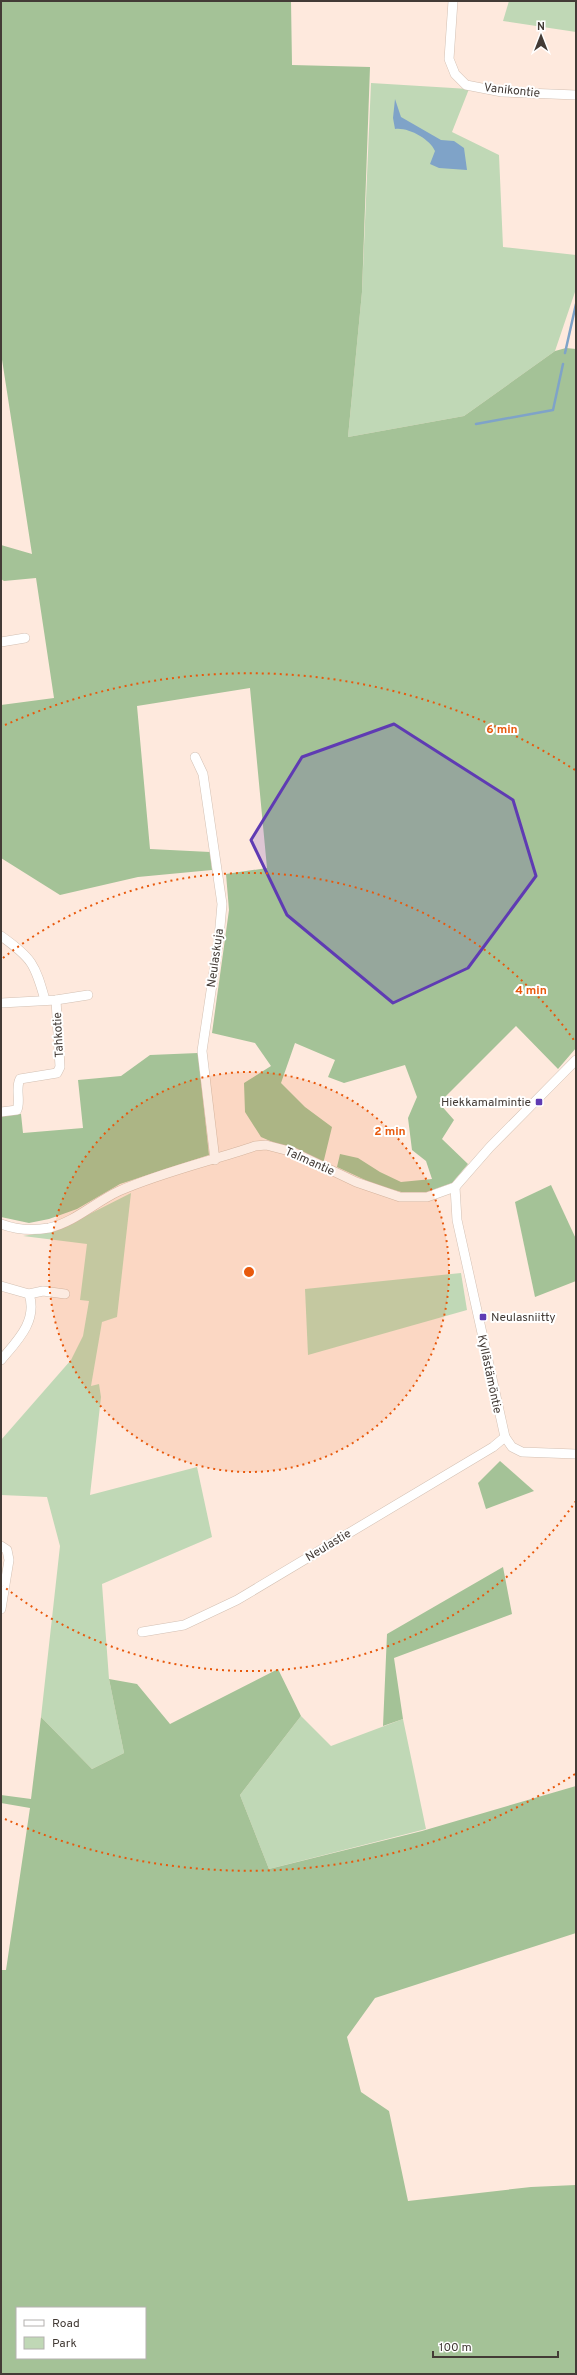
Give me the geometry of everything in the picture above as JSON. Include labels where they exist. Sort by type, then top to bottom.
[{"type":"street","name":"Vanikontie","points":[[453,1],[448,58],[456,74],[466,84],[502,92],[576,95]]},
{"type":"street","points":[[1,642],[25,638]]},
{"type":"street","name":"Neulaskuja","points":[[195,757],[203,774],[222,904],[219,938],[202,1051],[215,1160]]},
{"type":"street","points":[[1,936],[21,950],[32,961],[45,1000]]},
{"type":"street","points":[[1,1003],[56,1000],[88,995]]},
{"type":"street","name":"Tahkotie","points":[[1,1112],[17,1110],[19,1104],[18,1084],[20,1079],[58,1073],[60,1067],[56,1000]]},
{"type":"street","name":"Talmantie","points":[[1,1224],[13,1228],[30,1230],[50,1227],[78,1216],[119,1191],[255,1146],[266,1145],[293,1152],[356,1182],[400,1197],[427,1197],[454,1187],[490,1147],[576,1060]]},
{"type":"street","name":"Kyllästämöntie","points":[[454,1187],[459,1228],[505,1437]]},
{"type":"street","points":[[1,1286],[29,1294],[43,1292],[65,1294]]},
{"type":"street","points":[[1,1360],[26,1330],[32,1301],[29,1294]]},
{"type":"street","points":[[505,1437],[512,1447],[522,1452],[576,1454]]},
{"type":"street","name":"Neulastie","points":[[142,1632],[184,1625],[237,1600],[487,1450],[505,1437]]},
{"type":"street","points":[[1,1546],[7,1550],[8,1560],[1,1609]]},
{"type":"highlighted area","points":[[394,724],[513,800],[536,876],[468,968],[393,1003],[287,915],[251,840],[302,757]]},
{"type":"green space","points":[[1,1],[291,1],[292,65],[370,67],[362,292],[348,437],[464,416],[555,351],[566,348],[576,349],[576,1048],[558,1069],[516,1026],[439,1103],[454,1120],[442,1139],[468,1164],[452,1183],[427,1192],[412,1195],[376,1185],[337,1167],[340,1154],[358,1158],[380,1172],[401,1182],[432,1179],[426,1161],[412,1150],[408,1118],[417,1097],[405,1065],[344,1083],[328,1077],[335,1060],[295,1043],[281,1083],[305,1107],[332,1127],[323,1164],[261,1137],[245,1112],[244,1083],[271,1066],[255,1043],[212,1033],[229,910],[226,874],[267,868],[250,688],[137,706],[150,849],[210,852],[212,870],[138,877],[60,895],[1,858],[1,705],[54,698],[36,578],[4,581],[1,579],[1,545],[32,554],[1,353]]},
{"type":"green space","points":[[509,1],[576,1],[576,32],[503,21]]},
{"type":"green space","points":[[371,83],[469,89],[452,132],[499,155],[503,247],[576,255],[576,289],[555,351],[464,416],[348,437],[362,292]]},
{"type":"green space","points":[[198,1053],[209,1155],[120,1184],[77,1209],[49,1219],[29,1223],[1,1217],[1,1115],[21,1114],[23,1133],[83,1128],[78,1080],[121,1076],[150,1055]]},
{"type":"green space","points":[[551,1185],[576,1239],[576,1281],[535,1297],[515,1202]]},
{"type":"green space","points":[[131,1193],[117,1317],[102,1322],[91,1386],[99,1384],[101,1397],[90,1495],[197,1467],[212,1537],[102,1584],[109,1679],[124,1753],[92,1769],[41,1717],[60,1546],[47,1497],[1,1495],[1,1440],[71,1360],[83,1336],[89,1301],[80,1300],[87,1244],[23,1236],[58,1230]]},
{"type":"green space","points":[[461,1273],[467,1310],[308,1355],[305,1289]]},
{"type":"green space","points":[[500,1461],[534,1491],[486,1509],[478,1483]]},
{"type":"green space","points":[[503,1567],[512,1614],[394,1658],[403,1719],[383,1726],[387,1634]]},
{"type":"green space","points":[[278,1669],[301,1716],[240,1795],[269,1869],[422,1831],[576,1786],[576,1933],[375,1998],[347,2037],[361,2092],[389,2111],[408,2201],[531,2187],[576,2185],[576,2374],[1,2374],[1,1970],[6,1970],[30,1808],[1,1803],[1,1795],[31,1799],[41,1717],[92,1769],[124,1753],[109,1679],[137,1684],[170,1724]]},
{"type":"green space","points":[[301,1716],[331,1746],[403,1719],[426,1829],[269,1869],[240,1795]]},
{"type":"water","points":[[395,99],[401,117],[441,140],[454,141],[464,148],[467,170],[439,168],[430,164],[435,151],[424,138],[406,130],[395,129],[393,118]]},
{"type":"waterway","points":[[565,353],[576,304]]},
{"type":"waterway","points":[[476,424],[553,410],[563,364]]},
{"type":"place","name":"Hiekkamalmintie","points":[[539,1102]]},
{"type":"place","name":"Neulasniitty","points":[[483,1317]]}]
